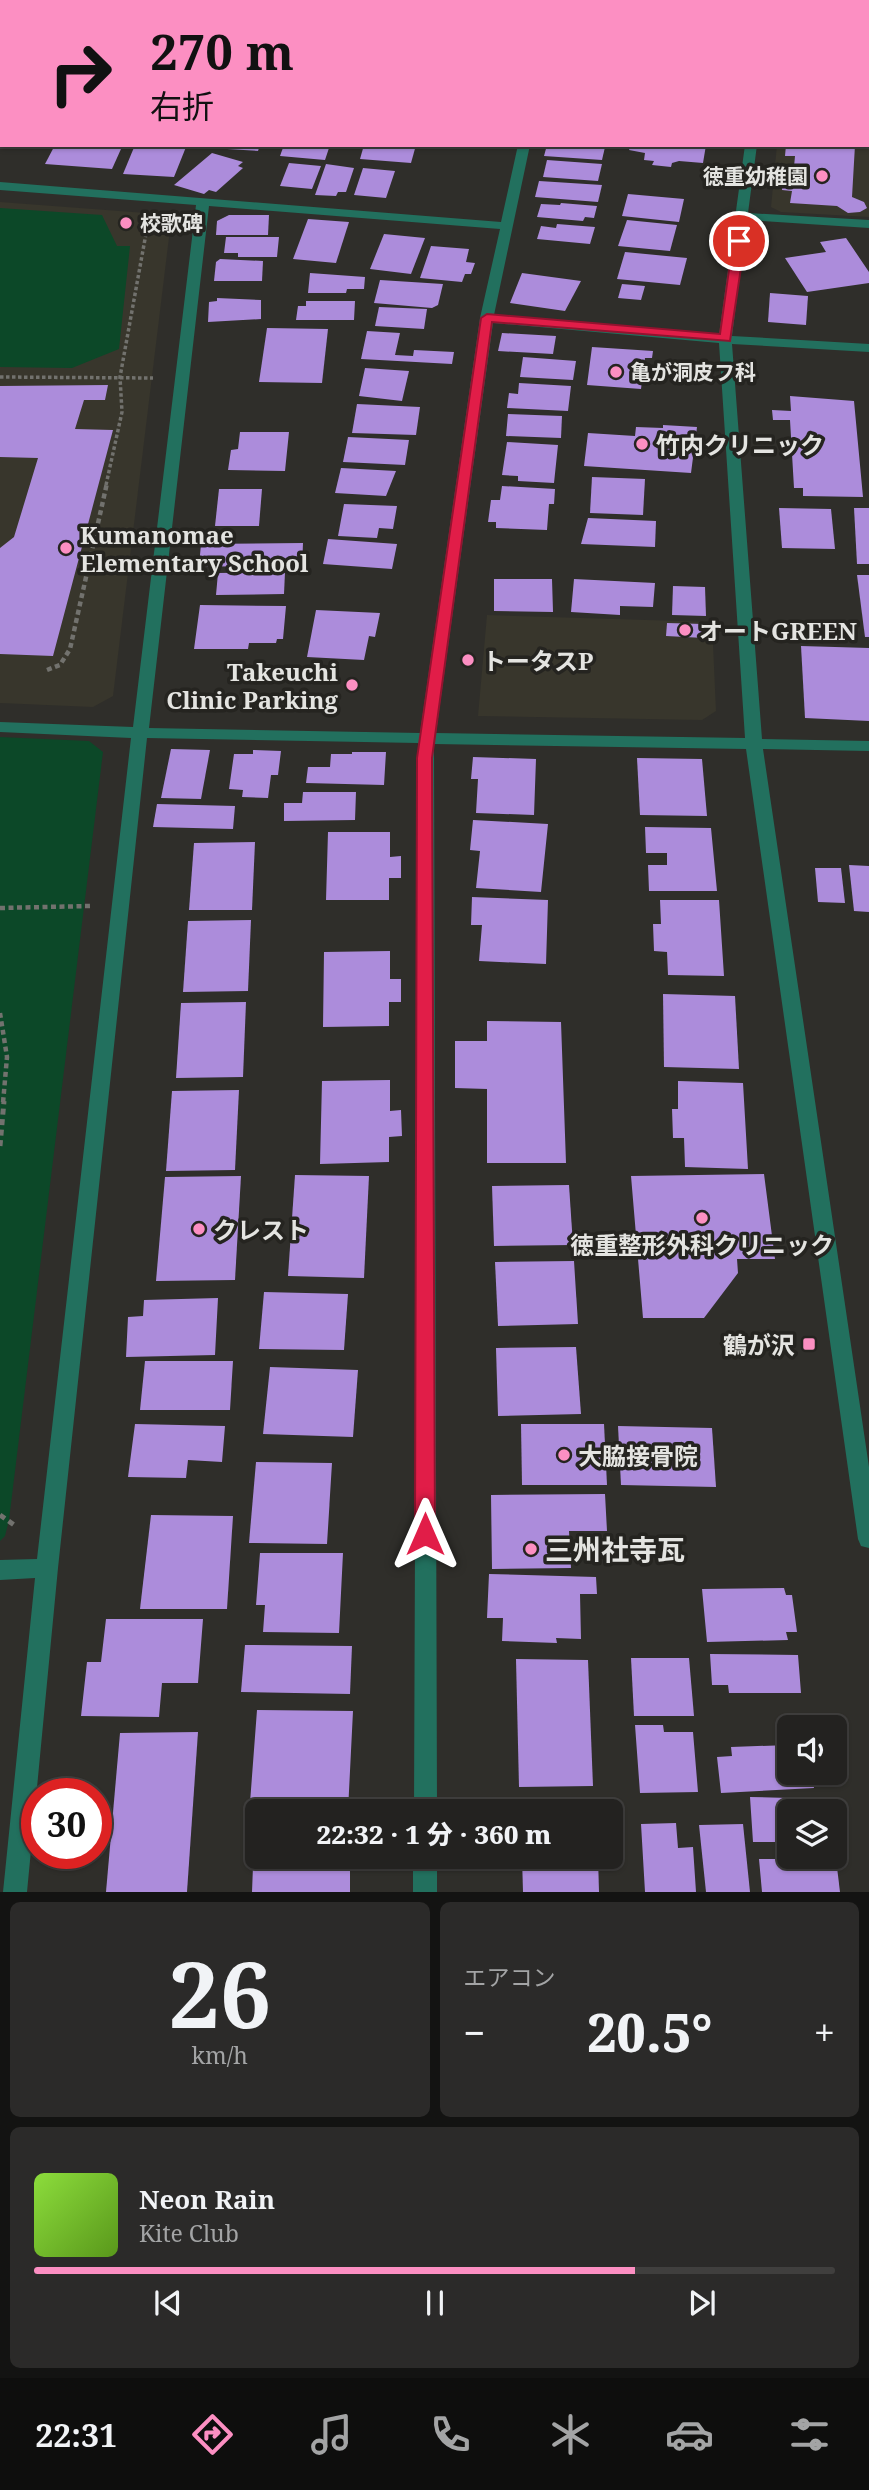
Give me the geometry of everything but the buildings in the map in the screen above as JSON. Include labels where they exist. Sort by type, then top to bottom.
[{"type":"street","points":[[425,1799],[426,739],[487,318],[524,147]]},
{"type":"street","points":[[751,147],[725,338],[754,744],[869,1539]]},
{"type":"street","points":[[0,186],[505,226]]},
{"type":"street","points":[[15,1892],[47,1568],[140,733],[203,202]]},
{"type":"street","points":[[743,216],[869,224]]},
{"type":"street","points":[[487,318],[869,348]]},
{"type":"street","points":[[0,727],[140,733],[869,746]]},
{"type":"street","points":[[0,1570],[47,1568]]},
{"type":"street","points":[[425,1869],[425,1892]]},
{"type":"path","points":[[47,670],[57,668],[68,657],[122,412],[120,377],[147,228]]},
{"type":"path","points":[[0,376],[152,378]]},
{"type":"path","points":[[0,908],[93,906]]},
{"type":"path","points":[[0,1013],[7,1056],[0,1146]]},
{"type":"path","points":[[0,1515],[17,1527]]},
{"type":"shaded area","name":"徳重幼稚園","points":[[777,147],[869,147],[869,217],[781,212],[771,207]]},
{"type":"shaded area","name":"Kumanomae Elementary School","points":[[0,202],[159,214],[171,221],[113,696],[93,707],[0,703]]},
{"type":"shaded area","points":[[487,615],[712,622],[716,711],[702,720],[478,716]]},
{"type":"green space","points":[[0,208],[102,215],[117,246],[130,246],[119,349],[72,368],[0,367]]},
{"type":"green space","points":[[0,737],[89,741],[103,752],[9,1520],[5,1536],[0,1541]]},
{"type":"place","name":"徳重幼稚園","points":[[822,176]]},
{"type":"place","name":"校歌碑","points":[[126,223]]},
{"type":"place","name":"亀が洞皮フ科","points":[[616,372]]},
{"type":"place","name":"竹内クリニック","points":[[642,444]]},
{"type":"place","name":"Kumanomae Elementary School","points":[[66,548]]},
{"type":"place","name":"オートGREEN","points":[[685,630]]},
{"type":"place","name":"トータスP","points":[[468,660]]},
{"type":"place","name":"Takeuchi Clinic Parking","points":[[352,685]]},
{"type":"place","name":"徳重整形外科クリニック","points":[[702,1218]]},
{"type":"place","name":"クレスト","points":[[199,1229]]},
{"type":"place","name":"鶴が沢","points":[[809,1344]]},
{"type":"place","name":"大脇接骨院","points":[[564,1455]]},
{"type":"place","name":"三州社寺瓦","points":[[531,1549]]},
{"type":"route","points":[[425,1534],[424,758],[487,318],[725,338],[739,241]]}]
